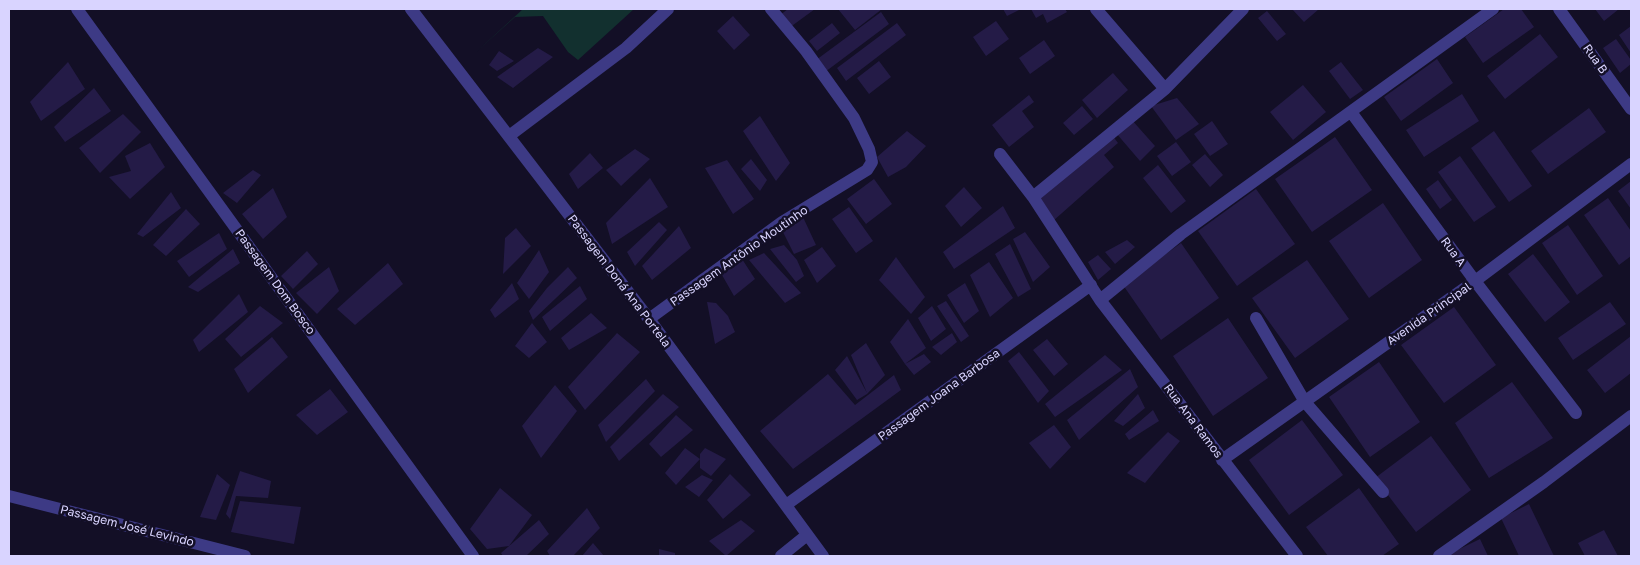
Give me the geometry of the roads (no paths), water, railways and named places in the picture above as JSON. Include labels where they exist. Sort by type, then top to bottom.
[{"type":"street","name":"Passagem Dom Bosco","points":[[77,9],[473,556]]},
{"type":"street","name":"Passagem Doná Ana Portela","points":[[411,9],[649,319],[823,556]]},
{"type":"street","points":[[509,136],[626,48],[668,9]]},
{"type":"street","name":"Passagem Antônio Moutinho","points":[[649,319],[782,222],[867,170],[872,162],[869,149],[854,118],[806,51],[770,9]]},
{"type":"street","points":[[1096,9],[1165,89]]},
{"type":"street","points":[[1033,197],[1165,89],[1243,9]]},
{"type":"street","points":[[1100,300],[1181,234],[1493,9]]},
{"type":"street","name":"Rua B","points":[[1558,9],[1631,109]]},
{"type":"street","name":"Rua A","points":[[1351,112],[1475,282],[1576,414]]},
{"type":"street","name":"Rua Ana Ramos","points":[[1000,154],[1033,197],[1100,300],[1297,556]]},
{"type":"street","name":"Avenida Principal","points":[[1222,460],[1475,282],[1631,164]]},
{"type":"street","name":"Passagem Joana Barbosa","points":[[786,505],[1091,285]]},
{"type":"street","points":[[1256,318],[1305,402],[1383,492]]},
{"type":"street","points":[[1439,556],[1544,482],[1631,416]]},
{"type":"street","name":"Passagem José Levindo","points":[[9,496],[244,556]]},
{"type":"street","points":[[781,556],[807,535]]}]
